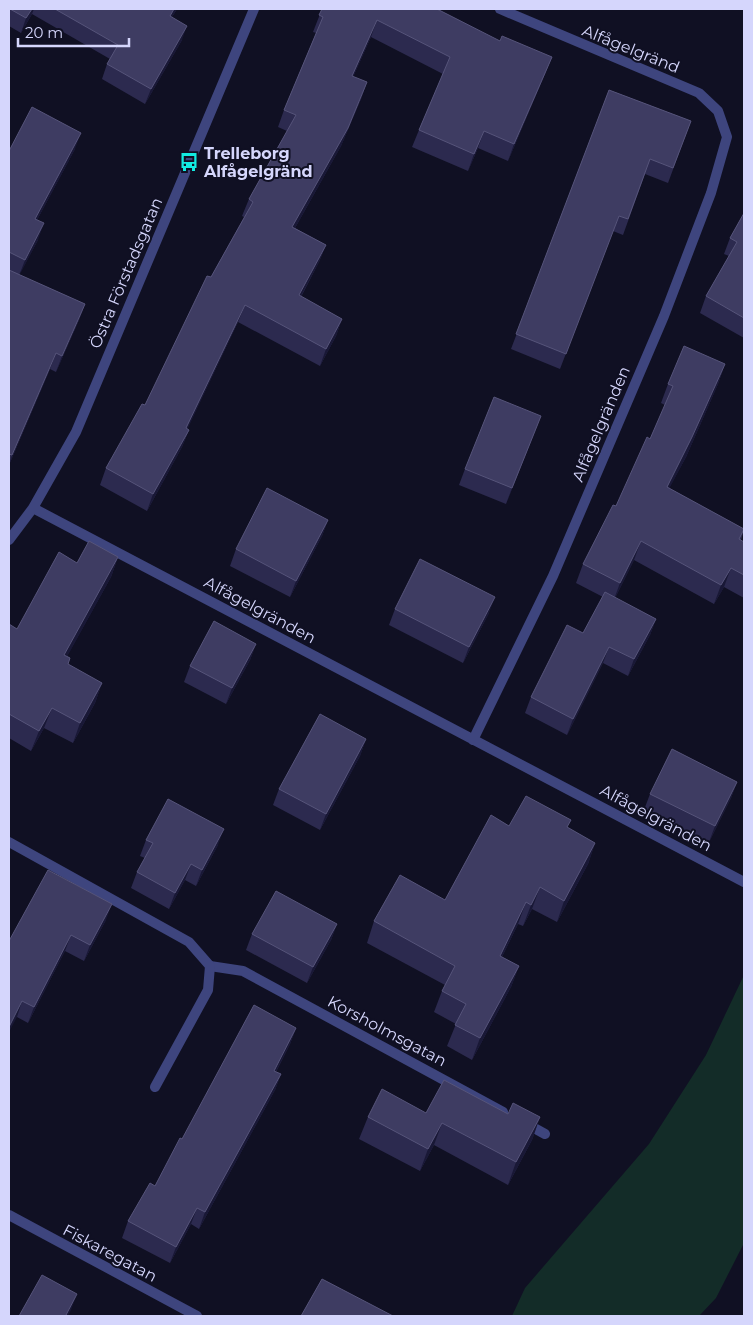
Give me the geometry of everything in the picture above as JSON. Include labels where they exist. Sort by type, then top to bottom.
[{"type":"street","name":"Östra Förstadsgatan","points":[[9,540],[33,508],[76,432],[254,9]]},
{"type":"street","name":"Alfågelgränd","points":[[500,9],[699,93],[718,111]]},
{"type":"street","name":"Alfågelgränden","points":[[473,740],[553,576],[664,316],[712,193],[727,137],[718,111]]},
{"type":"street","name":"Alfågelgränden","points":[[33,508],[744,882]]},
{"type":"street","points":[[9,842],[189,942],[210,966],[208,990],[155,1087]]},
{"type":"street","name":"Korsholmsgatan","points":[[210,966],[244,971],[545,1134]]},
{"type":"street","name":"Fiskaregatan","points":[[9,1215],[197,1316]]},
{"type":"green space","points":[[744,975],[744,1243],[716,1298],[699,1316],[512,1316],[525,1288],[649,1144],[706,1055]]},
{"type":"building","points":[[10,9],[32,9],[26,18]]},
{"type":"building","points":[[55,9],[174,9],[170,16],[187,26],[151,89],[107,64],[118,45]]},
{"type":"building","points":[[322,9],[437,9],[500,41],[502,36],[552,57],[514,144],[484,131],[474,154],[419,130],[450,57],[377,20],[352,76],[367,82],[348,128],[292,227],[326,245],[299,295],[342,319],[326,349],[245,305],[186,428],[189,430],[153,494],[106,468],[142,404],[145,405],[207,276],[211,277],[253,202],[249,199],[296,115],[284,110],[323,17],[319,15]]},
{"type":"building","points":[[609,90],[691,121],[673,168],[650,159],[628,219],[619,216],[566,354],[516,334]]},
{"type":"building","points":[[32,107],[81,133],[35,219],[44,223],[25,260],[9,252],[9,151]]},
{"type":"building","points":[[744,213],[744,318],[706,296],[737,242],[730,238]]},
{"type":"building","points":[[9,270],[85,304],[62,356],[56,353],[12,455],[9,454]]},
{"type":"building","points":[[684,346],[725,364],[667,487],[744,529],[739,539],[744,542],[744,575],[731,568],[721,585],[641,541],[620,583],[583,564],[613,505],[616,506],[647,437],[650,439],[673,386],[668,384]]},
{"type":"building","points":[[494,397],[541,416],[512,488],[465,469]]},
{"type":"building","points":[[267,488],[328,520],[296,581],[236,549]]},
{"type":"building","points":[[89,541],[118,557],[64,655],[70,658],[68,664],[102,683],[80,723],[52,708],[39,731],[9,714],[9,624],[17,629],[59,552],[77,563]]},
{"type":"building","points":[[420,559],[495,597],[469,647],[395,609]]},
{"type":"building","points":[[605,592],[656,619],[634,659],[609,647],[573,719],[531,697],[567,625],[583,633]]},
{"type":"building","points":[[214,621],[256,644],[232,688],[190,666]]},
{"type":"building","points":[[320,714],[366,739],[326,814],[279,789]]},
{"type":"building","points":[[672,749],[737,782],[715,826],[650,794]]},
{"type":"building","points":[[526,796],[571,820],[567,827],[595,843],[564,901],[540,887],[531,905],[526,902],[500,956],[519,966],[480,1038],[455,1025],[466,1004],[442,991],[455,966],[374,921],[400,875],[445,900],[491,815],[509,826]]},
{"type":"building","points":[[168,799],[224,829],[202,870],[191,864],[175,893],[137,872],[153,843],[146,840]]},
{"type":"building","points":[[48,870],[112,904],[90,945],[71,935],[34,1007],[22,1001],[9,1027],[9,941]]},
{"type":"building","points":[[276,891],[337,924],[313,967],[252,934]]},
{"type":"building","points":[[254,1005],[296,1028],[274,1071],[281,1074],[205,1212],[197,1208],[176,1247],[128,1221],[150,1183],[155,1186]]},
{"type":"building","points":[[444,1080],[508,1114],[513,1103],[540,1117],[516,1162],[442,1123],[428,1149],[368,1117],[382,1089],[426,1113]]},
{"type":"building","points":[[42,1275],[77,1294],[66,1315],[69,1316],[19,1316]]},
{"type":"building","points":[[322,1279],[393,1316],[301,1316]]},
{"type":"place","name":"Trelleborg Alfågelgränd","points":[[189,162]]}]
